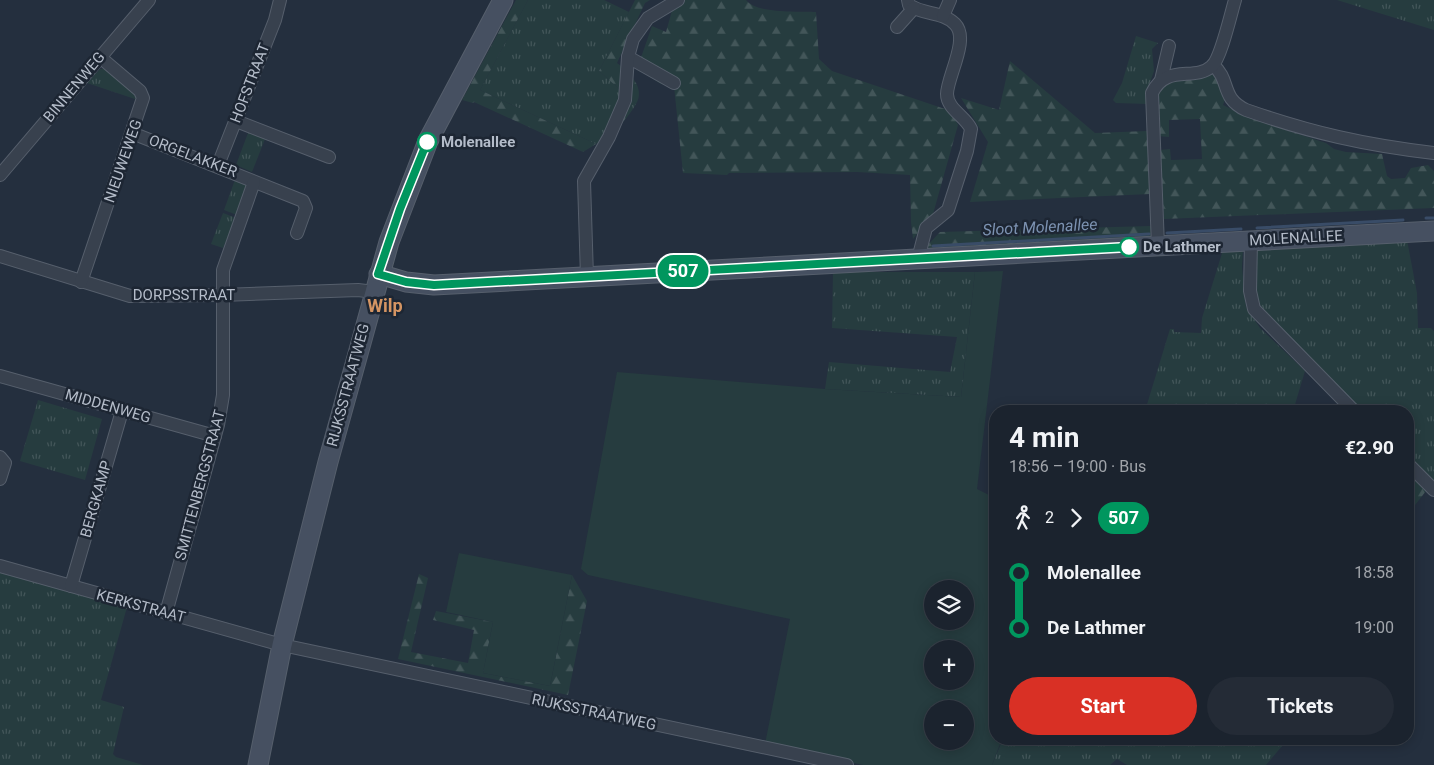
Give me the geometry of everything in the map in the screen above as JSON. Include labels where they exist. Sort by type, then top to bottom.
[{"type":"main road","name":"RIJKSSTRAATWEG","points":[[258,765],[282,645],[376,283],[400,209],[428,141],[503,0]]},
{"type":"main road","name":"MOLENALLEE","points":[[376,283],[434,285],[1434,230]]},
{"type":"street","name":"BINNENWEG","points":[[0,175],[149,0]]},
{"type":"street","name":"HOFSTRAAT","points":[[218,166],[280,0]]},
{"type":"street","points":[[587,277],[584,181],[608,137],[625,100],[628,57],[631,44],[642,24],[654,13],[678,0]]},
{"type":"street","points":[[943,16],[950,0]]},
{"type":"street","points":[[1158,246],[1151,99],[1154,88],[1161,80],[1175,74],[1206,70],[1215,62],[1235,0]]},
{"type":"street","points":[[897,27],[911,4],[943,16],[956,24],[959,30],[956,62],[947,94],[952,106],[968,124],[970,135],[948,210],[926,228],[922,236],[918,259]]},
{"type":"street","points":[[1161,80],[1169,46]]},
{"type":"street","name":"NIEUWEWEG","points":[[82,282],[142,104],[142,94],[100,57]]},
{"type":"street","points":[[628,57],[674,83]]},
{"type":"street","points":[[1215,62],[1230,98],[1235,105],[1246,110],[1332,137],[1434,153]]},
{"type":"street","points":[[236,121],[329,157]]},
{"type":"street","name":"ORGELAKKER","points":[[132,133],[254,182],[225,263],[222,296]]},
{"type":"street","points":[[254,182],[303,202],[306,208],[297,233]]},
{"type":"street","points":[[1251,241],[1250,291],[1254,309],[1348,405]]},
{"type":"street","name":"DORPSSTRAAT","points":[[0,256],[130,296],[222,296],[358,290],[376,283]]},
{"type":"street","name":"SMITTENBERGSTRAAT","points":[[166,612],[215,436],[223,395],[222,296]]},
{"type":"street","name":"MIDDENWEG","points":[[0,376],[215,436]]},
{"type":"street","name":"BERGKAMP","points":[[71,586],[122,410]]},
{"type":"street","points":[[0,457],[5,463],[0,479]]},
{"type":"street","points":[[1414,470],[1434,490]]},
{"type":"street","name":"KERKSTRAAT","points":[[0,566],[282,645]]},
{"type":"street","name":"RIJKSSTRAATWEG","points":[[282,645],[847,765]]},
{"type":"green space","points":[[516,0],[528,0],[480,90],[596,144],[583,152],[474,102],[462,100]]},
{"type":"green space","points":[[528,0],[604,0],[629,12],[599,71],[636,104],[619,127],[596,144],[480,90]]},
{"type":"green space","points":[[635,0],[650,0],[645,3],[617,63],[631,76],[638,86],[639,98],[636,104],[599,71]]},
{"type":"green space","points":[[675,0],[746,0],[759,8],[768,10],[816,12],[819,59],[832,71],[951,111],[958,125],[933,214],[913,239],[910,175],[857,172],[729,173],[727,175],[683,173],[674,86],[661,84],[637,69],[652,26],[666,32]]},
{"type":"green space","points":[[1337,0],[1434,0],[1434,30]]},
{"type":"green space","points":[[1136,36],[1158,43],[1152,49],[1154,71],[1148,88],[1148,104],[1116,103],[1113,100],[1122,83]]},
{"type":"green space","points":[[1010,61],[1095,133],[1147,131],[1150,194],[970,202],[988,142],[961,98],[999,110]]},
{"type":"green space","points":[[100,69],[107,69],[136,95],[138,100],[87,83]]},
{"type":"green space","points":[[1216,72],[1228,90],[1223,105],[1252,119],[1326,143],[1334,149],[1346,152],[1382,154],[1387,176],[1391,179],[1405,178],[1411,168],[1428,165],[1434,171],[1434,208],[1164,219],[1160,150],[1170,149],[1171,160],[1202,159],[1200,119],[1169,120],[1169,137],[1158,136],[1159,93],[1165,83]]},
{"type":"green space","points":[[248,133],[265,139],[252,172],[236,165]]},
{"type":"green space","points":[[236,177],[244,181],[248,187],[237,215],[224,210]]},
{"type":"green space","points":[[223,213],[236,218],[223,248],[211,244]]},
{"type":"green space","points":[[1151,226],[1151,240],[924,249],[940,232]]},
{"type":"green space","points":[[1407,240],[1417,293],[1418,328],[1431,328],[1434,331],[1434,487],[1414,466],[1414,405],[1352,405],[1267,318],[1256,301],[1256,249]]},
{"type":"green space","points":[[1243,249],[1242,267],[1246,307],[1260,328],[1305,371],[1295,405],[1147,405],[1170,329],[1174,329],[1174,332],[1201,333],[1202,318],[1223,250]]},
{"type":"green space","points":[[1003,271],[977,489],[989,495],[989,745],[1000,745],[992,765],[863,765],[765,744],[790,619],[588,575],[581,569],[617,372],[825,389],[961,397],[975,272]]},
{"type":"green space","points":[[833,272],[975,272],[961,397],[825,389],[829,362],[950,372],[957,337],[832,328]]},
{"type":"green space","points":[[38,400],[102,419],[85,480],[20,461]]},
{"type":"green space","points":[[1414,479],[1426,491],[1414,506]]},
{"type":"green space","points":[[459,553],[572,575],[550,686],[483,673],[493,622],[446,612]]},
{"type":"green space","points":[[0,572],[127,607],[101,700],[124,707],[113,754],[116,757],[143,765],[0,765]]},
{"type":"green space","points":[[419,574],[428,578],[411,652],[468,663],[474,630],[433,620],[436,611],[493,622],[483,673],[550,686],[572,575],[587,601],[568,695],[398,659]]},
{"type":"green space","points":[[1000,745],[1283,745],[1266,765],[1127,765],[1117,759],[1110,765],[992,765]]},
{"type":"waterway","name":"Sloot Molenallee","points":[[1426,218],[1434,218]]},
{"type":"waterway","name":"Sloot Molenallee","points":[[1257,228],[1403,220]]},
{"type":"waterway","name":"Sloot Molenallee","points":[[1167,233],[1241,229]]},
{"type":"waterway","name":"Sloot Molenallee","points":[[933,246],[1149,234]]},
{"type":"bus line","name":"507","points":[[427,142],[400,209],[378,274],[416,284],[434,285],[1129,247]]},
{"type":"place","name":"Molenallee","points":[[427,142]]},
{"type":"place","name":"De Lathmer","points":[[1129,247]]},
{"type":"district","name":"Wilp","points":[[385,305]]}]
